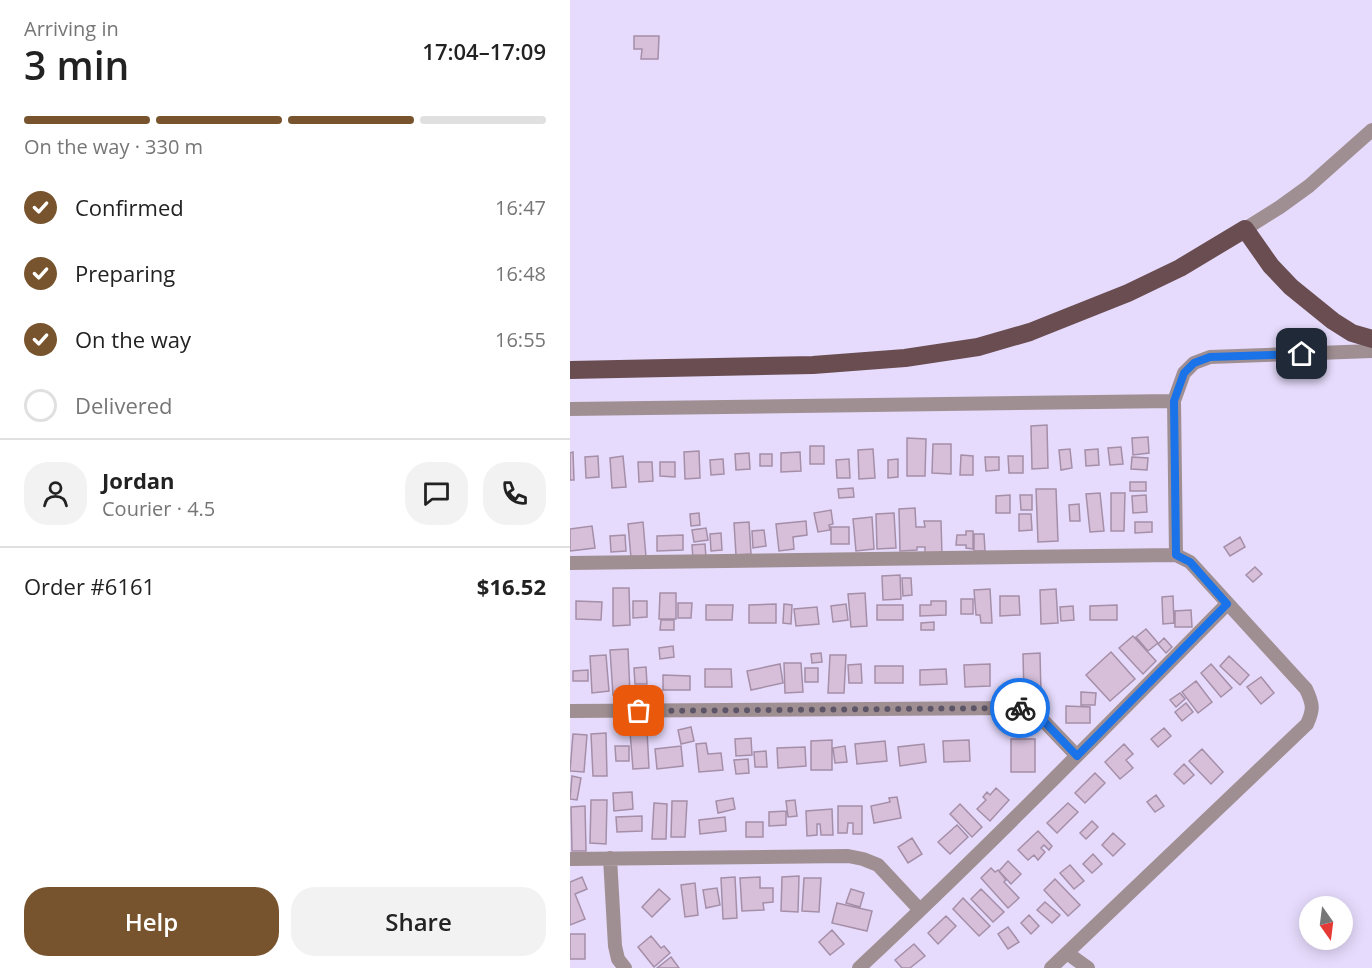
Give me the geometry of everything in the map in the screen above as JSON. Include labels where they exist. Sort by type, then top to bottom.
[{"type":"main road","points":[[570,370],[813,365],[905,358],[978,347],[1030,332],[1128,293],[1180,268],[1245,229],[1271,266],[1291,287],[1333,321],[1352,333],[1372,339]]},
{"type":"street","points":[[1245,229],[1309,186],[1372,130]]},
{"type":"street","points":[[1176,555],[1174,401],[1184,373],[1194,363],[1210,357],[1372,351]]},
{"type":"street","points":[[570,409],[1174,401]]},
{"type":"street","points":[[570,563],[1176,555],[1190,562],[1306,689],[1313,713],[1307,724],[1051,968]]},
{"type":"street","points":[[859,968],[1077,756],[1227,604]]},
{"type":"street","points":[[570,711],[1023,708],[1038,715],[1077,756]]},
{"type":"street","points":[[570,859],[848,856],[863,858],[878,866],[920,910]]},
{"type":"street","points":[[610,858],[615,946],[618,959],[625,968]]},
{"type":"street","points":[[1067,953],[1089,968]]},
{"type":"building","points":[[634,36],[659,36],[658,59],[641,59],[642,49],[634,49]]},
{"type":"building","points":[[1047,425],[1048,468],[1032,469],[1031,426]]},
{"type":"building","points":[[1148,437],[1149,453],[1133,455],[1132,438]]},
{"type":"building","points":[[907,438],[926,439],[925,476],[907,476]]},
{"type":"building","points":[[933,444],[951,444],[951,474],[932,473]]},
{"type":"building","points":[[810,446],[824,446],[824,464],[810,464]]},
{"type":"building","points":[[1121,447],[1123,464],[1110,465],[1108,448]]},
{"type":"building","points":[[873,449],[875,478],[859,479],[858,450]]},
{"type":"building","points":[[1070,449],[1072,468],[1061,470],[1059,450]]},
{"type":"building","points":[[1098,449],[1099,465],[1086,466],[1085,450]]},
{"type":"building","points":[[699,451],[700,478],[685,479],[684,452]]},
{"type":"building","points":[[573,452],[574,480],[570,480],[570,453]]},
{"type":"building","points":[[800,452],[801,471],[781,472],[781,453]]},
{"type":"building","points":[[749,453],[750,469],[736,470],[735,454]]},
{"type":"building","points":[[760,454],[772,454],[772,466],[760,466]]},
{"type":"building","points":[[961,455],[973,456],[973,475],[960,475]]},
{"type":"building","points":[[598,456],[599,477],[586,478],[585,457]]},
{"type":"building","points":[[623,456],[626,487],[612,488],[610,458]]},
{"type":"building","points":[[1008,456],[1023,456],[1023,473],[1009,473]]},
{"type":"building","points":[[985,457],[999,457],[999,470],[986,471]]},
{"type":"building","points":[[1132,457],[1148,458],[1147,470],[1131,469]]},
{"type":"building","points":[[723,459],[724,474],[711,475],[710,460]]},
{"type":"building","points":[[849,459],[850,478],[837,478],[836,460]]},
{"type":"building","points":[[898,459],[898,477],[888,478],[888,460]]},
{"type":"building","points":[[638,462],[652,462],[653,481],[639,482]]},
{"type":"building","points":[[660,462],[675,462],[675,477],[660,476]]},
{"type":"building","points":[[1130,482],[1146,482],[1146,491],[1130,491]]},
{"type":"building","points":[[853,488],[854,497],[839,498],[838,489]]},
{"type":"building","points":[[1036,489],[1056,489],[1058,541],[1038,542]]},
{"type":"building","points":[[1100,493],[1104,531],[1090,532],[1086,494]]},
{"type":"building","points":[[1111,493],[1125,493],[1124,531],[1111,531]]},
{"type":"building","points":[[1010,495],[1010,513],[996,513],[996,496]]},
{"type":"building","points":[[1020,495],[1032,495],[1032,510],[1021,510]]},
{"type":"building","points":[[1146,495],[1147,512],[1133,513],[1132,496]]},
{"type":"building","points":[[1079,504],[1080,521],[1070,521],[1069,505]]},
{"type":"building","points":[[915,508],[916,527],[925,527],[924,521],[941,521],[942,555],[925,555],[925,547],[900,551],[899,509]]},
{"type":"building","points":[[831,510],[833,524],[829,525],[830,530],[818,532],[814,513]]},
{"type":"building","points":[[699,513],[700,525],[691,526],[690,514]]},
{"type":"building","points":[[894,513],[896,548],[877,549],[876,514]]},
{"type":"building","points":[[1019,514],[1031,514],[1032,530],[1019,531]]},
{"type":"building","points":[[872,517],[874,549],[856,551],[853,519]]},
{"type":"building","points":[[806,521],[807,535],[793,537],[794,549],[779,551],[776,524]]},
{"type":"building","points":[[643,522],[646,557],[631,558],[628,524]]},
{"type":"building","points":[[749,522],[751,554],[736,555],[734,523]]},
{"type":"building","points":[[1135,522],[1152,522],[1152,532],[1135,533]]},
{"type":"building","points":[[592,526],[595,548],[570,551],[570,529]]},
{"type":"building","points":[[831,527],[849,527],[849,544],[831,544]]},
{"type":"building","points":[[706,528],[708,540],[694,542],[692,530]]},
{"type":"building","points":[[764,530],[766,546],[753,548],[752,531]]},
{"type":"building","points":[[966,531],[973,531],[973,549],[966,548],[966,545],[956,545],[957,535],[966,535]]},
{"type":"building","points":[[721,533],[722,550],[711,551],[710,534]]},
{"type":"building","points":[[974,534],[984,534],[985,551],[974,551]]},
{"type":"building","points":[[625,535],[626,551],[611,552],[610,536]]},
{"type":"building","points":[[683,535],[683,550],[657,551],[657,536]]},
{"type":"building","points":[[1240,537],[1245,547],[1230,556],[1224,547]]},
{"type":"building","points":[[705,544],[706,558],[693,559],[692,545]]},
{"type":"building","points":[[1255,567],[1262,574],[1253,582],[1246,575]]},
{"type":"building","points":[[900,575],[901,599],[883,600],[882,576]]},
{"type":"building","points":[[902,578],[911,578],[912,595],[903,596]]},
{"type":"building","points":[[613,588],[629,588],[630,625],[613,626]]},
{"type":"building","points":[[990,589],[992,623],[981,623],[980,615],[976,615],[974,590]]},
{"type":"building","points":[[1056,589],[1058,623],[1041,624],[1040,590]]},
{"type":"building","points":[[660,593],[676,593],[676,619],[659,619]]},
{"type":"building","points":[[865,593],[867,626],[851,627],[848,594]]},
{"type":"building","points":[[1000,596],[1019,596],[1020,615],[1000,616]]},
{"type":"building","points":[[1173,596],[1174,623],[1163,624],[1162,597]]},
{"type":"building","points":[[961,599],[973,599],[973,614],[961,614]]},
{"type":"building","points":[[576,601],[602,602],[601,620],[576,619]]},
{"type":"building","points":[[633,601],[647,601],[647,617],[633,618]]},
{"type":"building","points":[[931,601],[946,601],[946,615],[920,616],[920,605],[931,605]]},
{"type":"building","points":[[678,603],[692,603],[691,618],[678,618]]},
{"type":"building","points":[[776,604],[776,623],[749,623],[749,605]]},
{"type":"building","points":[[784,604],[792,605],[791,624],[783,623]]},
{"type":"building","points":[[846,604],[848,620],[833,622],[831,606]]},
{"type":"building","points":[[706,605],[733,605],[732,620],[706,620]]},
{"type":"building","points":[[877,605],[903,605],[903,620],[877,620]]},
{"type":"building","points":[[1117,605],[1117,620],[1090,620],[1090,606]]},
{"type":"building","points":[[1073,606],[1074,620],[1061,621],[1060,607]]},
{"type":"building","points":[[817,607],[819,624],[796,626],[794,609]]},
{"type":"building","points":[[1191,610],[1192,627],[1175,627],[1175,611]]},
{"type":"building","points":[[661,620],[674,620],[674,630],[660,630]]},
{"type":"building","points":[[934,622],[934,630],[921,630],[921,623]]},
{"type":"building","points":[[1146,629],[1158,643],[1148,651],[1136,637]]},
{"type":"building","points":[[1133,636],[1156,661],[1143,674],[1119,648]]},
{"type":"building","points":[[1164,638],[1172,647],[1166,653],[1158,644]]},
{"type":"building","points":[[673,646],[674,657],[660,659],[659,648]]},
{"type":"building","points":[[628,649],[630,693],[613,695],[610,650]]},
{"type":"building","points":[[1111,652],[1135,679],[1110,701],[1086,675]]},
{"type":"building","points":[[821,653],[822,662],[812,663],[811,654]]},
{"type":"building","points":[[1040,653],[1041,695],[1024,696],[1023,654]]},
{"type":"building","points":[[606,655],[609,691],[592,693],[590,656]]},
{"type":"building","points":[[830,655],[846,655],[844,693],[828,693]]},
{"type":"building","points":[[1229,656],[1249,675],[1240,685],[1220,666]]},
{"type":"building","points":[[784,663],[801,663],[803,692],[785,693]]},
{"type":"building","points":[[780,664],[783,683],[751,690],[747,671]]},
{"type":"building","points":[[861,664],[862,683],[849,683],[848,665]]},
{"type":"building","points":[[990,664],[990,686],[965,687],[964,665]]},
{"type":"building","points":[[1211,664],[1232,688],[1221,697],[1201,673]]},
{"type":"building","points":[[875,666],[903,666],[903,683],[875,683]]},
{"type":"building","points":[[646,667],[647,684],[635,684],[634,668]]},
{"type":"building","points":[[805,668],[818,668],[818,682],[805,682]]},
{"type":"building","points":[[705,669],[731,669],[732,687],[705,687]]},
{"type":"building","points":[[946,669],[947,684],[920,685],[920,670]]},
{"type":"building","points":[[588,670],[588,681],[573,681],[573,671]]},
{"type":"building","points":[[663,675],[690,676],[690,690],[663,690]]},
{"type":"building","points":[[1261,677],[1274,693],[1261,704],[1247,687]]},
{"type":"building","points":[[1196,681],[1212,702],[1198,713],[1182,692]]},
{"type":"building","points":[[1081,692],[1096,693],[1095,705],[1081,705]]},
{"type":"building","points":[[1180,693],[1185,699],[1176,707],[1170,700]]},
{"type":"building","points":[[1186,703],[1193,712],[1182,721],[1175,712]]},
{"type":"building","points":[[1066,706],[1090,707],[1090,723],[1066,723]]},
{"type":"building","points":[[691,727],[694,741],[681,744],[678,730]]},
{"type":"building","points":[[1164,728],[1171,736],[1158,747],[1151,739]]},
{"type":"building","points":[[647,731],[649,768],[633,769],[630,732]]},
{"type":"building","points":[[606,733],[607,776],[593,776],[591,734]]},
{"type":"building","points":[[573,734],[587,735],[584,772],[570,771]]},
{"type":"building","points":[[751,738],[752,755],[736,756],[735,739]]},
{"type":"building","points":[[1011,739],[1035,739],[1035,772],[1011,772]]},
{"type":"building","points":[[832,740],[832,770],[811,770],[811,741]]},
{"type":"building","points":[[969,740],[970,761],[944,762],[943,741]]},
{"type":"building","points":[[885,741],[887,761],[857,764],[855,744]]},
{"type":"building","points":[[706,743],[708,754],[721,753],[723,770],[699,772],[696,744]]},
{"type":"building","points":[[924,744],[926,762],[900,766],[898,747]]},
{"type":"building","points":[[1124,744],[1133,754],[1126,760],[1133,768],[1120,779],[1105,762]]},
{"type":"building","points":[[615,746],[629,746],[629,761],[616,761]]},
{"type":"building","points":[[681,746],[683,766],[657,769],[655,749]]},
{"type":"building","points":[[845,746],[847,762],[835,763],[833,748]]},
{"type":"building","points":[[805,747],[806,766],[778,768],[777,748]]},
{"type":"building","points":[[1202,749],[1223,772],[1211,784],[1189,761]]},
{"type":"building","points":[[766,751],[767,767],[755,767],[754,752]]},
{"type":"building","points":[[748,759],[749,773],[736,774],[734,760]]},
{"type":"building","points":[[1184,764],[1194,775],[1184,784],[1174,774]]},
{"type":"building","points":[[1095,773],[1105,783],[1085,803],[1075,793]]},
{"type":"building","points":[[572,776],[581,778],[577,800],[570,799]]},
{"type":"building","points":[[996,788],[1009,800],[990,821],[977,809],[986,800],[983,797],[987,792],[990,795]]},
{"type":"building","points":[[632,792],[633,809],[614,811],[613,793]]},
{"type":"building","points":[[1156,795],[1164,806],[1155,812],[1147,802]]},
{"type":"building","points":[[897,797],[901,818],[874,823],[871,806],[890,802],[889,798]]},
{"type":"building","points":[[733,798],[735,809],[718,813],[716,801]]},
{"type":"building","points":[[591,800],[607,800],[606,844],[590,843]]},
{"type":"building","points":[[795,800],[797,816],[788,817],[786,801]]},
{"type":"building","points":[[672,801],[687,801],[685,837],[671,837]]},
{"type":"building","points":[[654,803],[667,804],[666,839],[652,839]]},
{"type":"building","points":[[1068,803],[1078,812],[1057,833],[1047,823]]},
{"type":"building","points":[[960,804],[982,827],[972,837],[950,814]]},
{"type":"building","points":[[585,806],[586,851],[572,851],[571,807]]},
{"type":"building","points":[[838,806],[862,806],[862,834],[853,834],[853,823],[848,823],[847,833],[838,833]]},
{"type":"building","points":[[832,809],[833,835],[821,835],[820,824],[817,824],[817,835],[807,836],[806,811]]},
{"type":"building","points":[[786,811],[786,825],[769,826],[769,812]]},
{"type":"building","points":[[642,816],[642,831],[617,832],[616,817]]},
{"type":"building","points":[[725,817],[726,831],[700,834],[699,820]]},
{"type":"building","points":[[1092,821],[1098,827],[1086,839],[1080,833]]},
{"type":"building","points":[[746,822],[763,822],[763,837],[746,837]]},
{"type":"building","points":[[957,825],[968,837],[950,854],[938,842]]},
{"type":"building","points":[[1038,831],[1052,846],[1049,850],[1044,845],[1041,848],[1045,852],[1038,860],[1034,855],[1028,860],[1018,850]]},
{"type":"building","points":[[1113,833],[1125,844],[1113,856],[1102,845]]},
{"type":"building","points":[[912,838],[922,854],[908,863],[898,847]]},
{"type":"building","points":[[1093,854],[1102,864],[1092,873],[1083,864]]},
{"type":"building","points":[[1008,861],[1021,874],[1011,884],[999,871]]},
{"type":"building","points":[[1070,865],[1084,881],[1074,889],[1060,873]]},
{"type":"building","points":[[991,868],[995,872],[998,870],[1006,880],[1004,882],[1019,898],[1008,908],[981,878]]},
{"type":"building","points":[[799,876],[798,912],[781,911],[782,877]]},
{"type":"building","points":[[582,877],[587,889],[575,894],[585,919],[570,925],[570,882]]},
{"type":"building","points":[[735,877],[737,918],[723,919],[721,878]]},
{"type":"building","points":[[760,877],[760,888],[773,888],[773,902],[763,903],[764,910],[742,911],[740,878]]},
{"type":"building","points":[[804,878],[821,878],[819,912],[802,911]]},
{"type":"building","points":[[1055,879],[1080,905],[1068,916],[1044,890]]},
{"type":"building","points":[[695,883],[698,915],[685,917],[681,885]]},
{"type":"building","points":[[717,888],[720,905],[706,908],[703,890]]},
{"type":"building","points":[[659,889],[670,899],[652,917],[642,907]]},
{"type":"building","points":[[851,889],[864,893],[860,907],[846,903]]},
{"type":"building","points":[[981,889],[1004,912],[993,922],[971,899]]},
{"type":"building","points":[[963,898],[990,926],[979,936],[953,909]]},
{"type":"building","points":[[1045,902],[1060,915],[1052,923],[1037,910]]},
{"type":"building","points":[[837,903],[872,911],[867,931],[832,923]]},
{"type":"building","points":[[1029,915],[1039,926],[1031,934],[1021,923]]},
{"type":"building","points":[[946,916],[956,926],[938,944],[928,933]]},
{"type":"building","points":[[1008,927],[1019,942],[1008,949],[998,934]]},
{"type":"building","points":[[832,930],[844,944],[830,955],[819,942]]},
{"type":"building","points":[[570,934],[585,934],[585,959],[570,959]]},
{"type":"building","points":[[651,936],[661,948],[664,946],[670,953],[654,967],[638,947]]},
{"type":"building","points":[[914,944],[925,956],[910,968],[902,968],[895,960]]},
{"type":"building","points":[[671,957],[679,968],[657,968]]},
{"type":"way so far","points":[[639,711],[1020,708]]},
{"type":"route","points":[[1020,708],[1038,715],[1077,756],[1227,604],[1190,562],[1176,555],[1174,401],[1184,373],[1194,363],[1210,357],[1302,354]]}]
